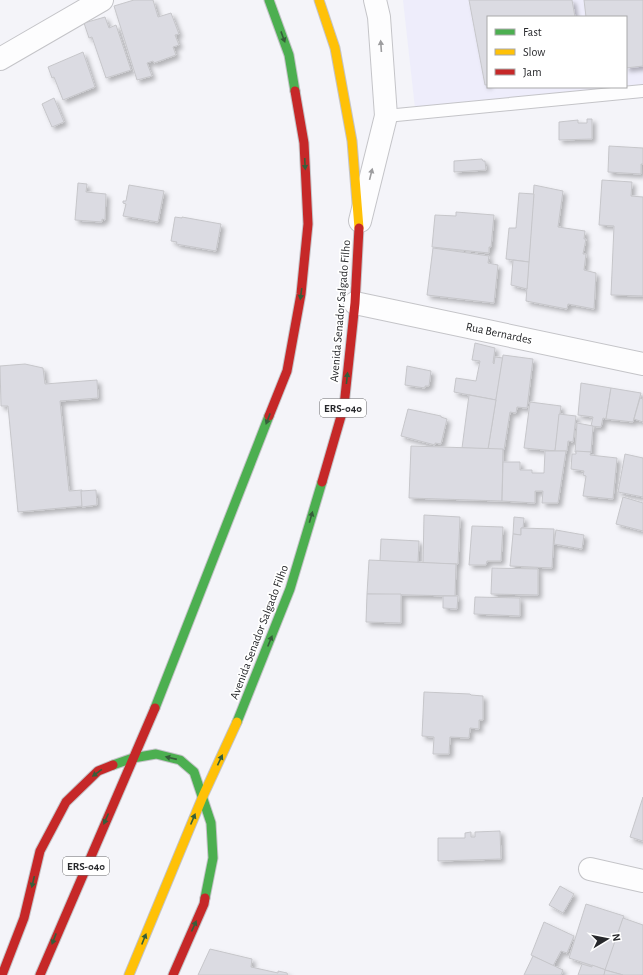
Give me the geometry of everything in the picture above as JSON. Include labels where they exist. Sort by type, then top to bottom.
[{"type":"main road","name":"ERS-040","points":[[40,975],[58,930],[156,706],[287,371],[301,294],[308,224],[304,143],[289,55],[269,0]]},
{"type":"main road","name":"Avenida Senador Salgado Filho","points":[[129,975],[203,796],[231,736],[290,589],[344,406],[355,303],[359,226],[352,142],[335,48],[319,0]]},
{"type":"main road","points":[[2,975],[24,918],[40,851],[66,802],[98,771],[133,758],[156,754],[180,760],[194,772],[211,824],[213,858],[204,904],[173,975]]},
{"type":"street","points":[[0,59],[102,0]]},
{"type":"street","points":[[359,226],[386,116],[379,17],[374,0]]},
{"type":"street","name":"Rua Bernardes","points":[[355,303],[643,364]]},
{"type":"street","points":[[590,869],[643,881]]},
{"type":"lane","points":[[386,116],[643,91]]},
{"type":"shaded area","points":[[403,0],[643,0],[643,98],[415,108]]},
{"type":"building","points":[[134,0],[153,0],[158,17],[171,13],[179,34],[175,35],[179,45],[173,47],[176,55],[154,63],[153,61],[147,63],[152,76],[137,80],[114,6]]},
{"type":"building","points":[[469,0],[572,0],[575,16],[487,16],[487,85],[485,85]]},
{"type":"building","points":[[584,0],[643,0],[643,66],[627,68],[627,16],[586,16]]},
{"type":"building","points":[[105,17],[109,28],[116,25],[131,70],[106,78],[92,37],[89,38],[84,23]]},
{"type":"building","points":[[83,52],[95,87],[63,100],[54,77],[52,78],[48,67]]},
{"type":"building","points":[[54,98],[64,122],[52,127],[42,104]]},
{"type":"building","points":[[587,119],[592,119],[592,139],[559,140],[559,122],[578,120],[578,123],[587,123]]},
{"type":"building","points":[[609,146],[643,148],[643,164],[641,164],[641,174],[608,172]]},
{"type":"building","points":[[482,159],[485,161],[486,170],[454,172],[454,161]]},
{"type":"building","points":[[602,180],[632,182],[631,196],[643,197],[643,296],[611,295],[614,226],[599,225]]},
{"type":"building","points":[[78,183],[87,184],[86,192],[106,194],[105,220],[102,219],[102,222],[75,220]]},
{"type":"building","points":[[129,185],[164,191],[158,222],[123,216],[126,204],[123,203],[123,201],[126,201]]},
{"type":"building","points":[[534,185],[563,191],[558,227],[585,231],[584,239],[586,239],[583,254],[586,254],[584,270],[596,273],[594,309],[568,304],[567,309],[526,301]]},
{"type":"building","points":[[519,193],[534,194],[529,262],[506,259],[509,228],[516,228]]},
{"type":"building","points":[[456,212],[494,215],[491,247],[489,247],[489,253],[432,247],[435,215],[456,216]]},
{"type":"building","points":[[175,217],[221,224],[216,251],[176,244],[177,242],[171,241]]},
{"type":"building","points":[[433,248],[489,256],[488,263],[498,265],[494,303],[427,295]]},
{"type":"building","points":[[513,260],[529,262],[527,289],[511,285]]},
{"type":"building","points":[[475,343],[495,348],[494,364],[495,357],[503,358],[496,400],[454,392],[456,378],[476,381],[480,361],[472,360]]},
{"type":"building","points":[[503,355],[533,359],[527,408],[517,407],[516,413],[510,412],[504,450],[488,449]]},
{"type":"building","points":[[25,364],[43,368],[45,384],[97,380],[98,398],[60,401],[69,491],[82,490],[82,506],[18,512],[8,406],[1,406],[0,366]]},
{"type":"building","points":[[407,366],[431,371],[429,386],[425,386],[425,388],[405,385]]},
{"type":"building","points":[[581,383],[611,388],[606,419],[603,418],[601,427],[591,426],[593,417],[578,415]]},
{"type":"building","points":[[611,388],[641,393],[633,422],[606,419]]},
{"type":"building","points":[[469,395],[496,400],[488,449],[462,448]]},
{"type":"building","points":[[640,398],[643,399],[643,422],[634,419]]},
{"type":"building","points":[[530,402],[561,406],[555,451],[524,448]]},
{"type":"building","points":[[408,409],[441,416],[447,419],[441,444],[435,443],[435,445],[401,436]]},
{"type":"building","points":[[559,414],[576,416],[573,442],[568,441],[567,451],[555,451]]},
{"type":"building","points":[[577,423],[593,426],[591,452],[575,452]]},
{"type":"building","points":[[411,446],[503,449],[502,501],[409,498]]},
{"type":"building","points":[[545,451],[566,451],[558,503],[542,503],[543,491],[535,491],[535,503],[502,501],[503,462],[520,462],[520,470],[532,470],[532,473],[544,473]]},
{"type":"building","points":[[576,451],[591,452],[590,455],[617,458],[613,499],[583,496],[586,476],[583,475],[584,471],[571,469],[572,454],[576,454]]},
{"type":"building","points":[[625,454],[643,458],[643,497],[618,492]]},
{"type":"building","points":[[96,490],[97,505],[82,507],[81,491]]},
{"type":"building","points":[[623,497],[643,503],[643,531],[616,524]]},
{"type":"building","points":[[424,515],[460,517],[458,564],[423,563]]},
{"type":"building","points":[[514,517],[524,518],[523,528],[521,528],[521,535],[513,534]]},
{"type":"building","points":[[472,526],[503,527],[501,561],[487,561],[486,565],[469,565]]},
{"type":"building","points":[[521,528],[554,529],[552,568],[510,566],[513,534],[521,535]]},
{"type":"building","points":[[556,530],[584,535],[582,549],[554,544]]},
{"type":"building","points":[[381,539],[419,541],[418,563],[380,561]]},
{"type":"building","points":[[369,560],[456,564],[455,596],[367,594]]},
{"type":"building","points":[[492,568],[538,569],[538,595],[491,594]]},
{"type":"building","points":[[367,594],[401,594],[401,623],[366,622]]},
{"type":"building","points":[[443,596],[458,596],[457,609],[443,608]]},
{"type":"building","points":[[475,597],[520,598],[520,616],[474,614]]},
{"type":"building","points":[[424,692],[483,696],[483,720],[479,720],[479,729],[470,728],[469,738],[450,737],[449,754],[433,754],[434,737],[422,736]]},
{"type":"building","points":[[643,797],[643,841],[630,837]]},
{"type":"building","points":[[500,831],[501,859],[438,861],[438,838],[465,838],[465,833],[471,832],[471,837],[475,837],[475,832]]},
{"type":"building","points":[[560,886],[574,894],[563,913],[549,905]]},
{"type":"building","points":[[586,904],[624,916],[606,970],[569,958]]},
{"type":"building","points":[[623,918],[643,925],[643,975],[623,975],[605,970]]},
{"type":"building","points":[[544,922],[574,936],[567,953],[561,951],[553,966],[531,955]]},
{"type":"building","points":[[210,949],[252,959],[251,967],[278,973],[278,971],[287,973],[288,975],[198,975]]},
{"type":"building","points":[[533,956],[563,970],[561,975],[524,975]]},
{"type":"building","points":[[582,964],[592,967],[592,965],[606,970],[604,975],[578,975]]},
{"type":"building","points":[[605,970],[623,975],[604,975]]},
{"type":"traffic: fast","points":[[269,0],[289,55],[295,91]]},
{"type":"traffic: fast","points":[[155,708],[269,416]]},
{"type":"traffic: fast","points":[[237,722],[290,589],[322,482]]},
{"type":"traffic: fast","points":[[113,765],[133,758],[156,754],[180,760],[194,772],[211,823],[213,858],[205,898]]},
{"type":"traffic: slow","points":[[319,0],[335,48],[352,141],[359,228]]},
{"type":"traffic: slow","points":[[129,975],[203,796],[237,722]]},
{"type":"traffic: jam","points":[[269,416],[287,371],[301,294],[308,224],[304,143],[295,91]]},
{"type":"traffic: jam","points":[[322,482],[344,406],[355,303],[359,228]]},
{"type":"traffic: jam","points":[[40,975],[155,708]]},
{"type":"traffic: jam","points":[[2,975],[24,918],[40,851],[66,802],[98,771],[113,765]]},
{"type":"traffic: jam","points":[[173,975],[204,904],[205,898]]}]
